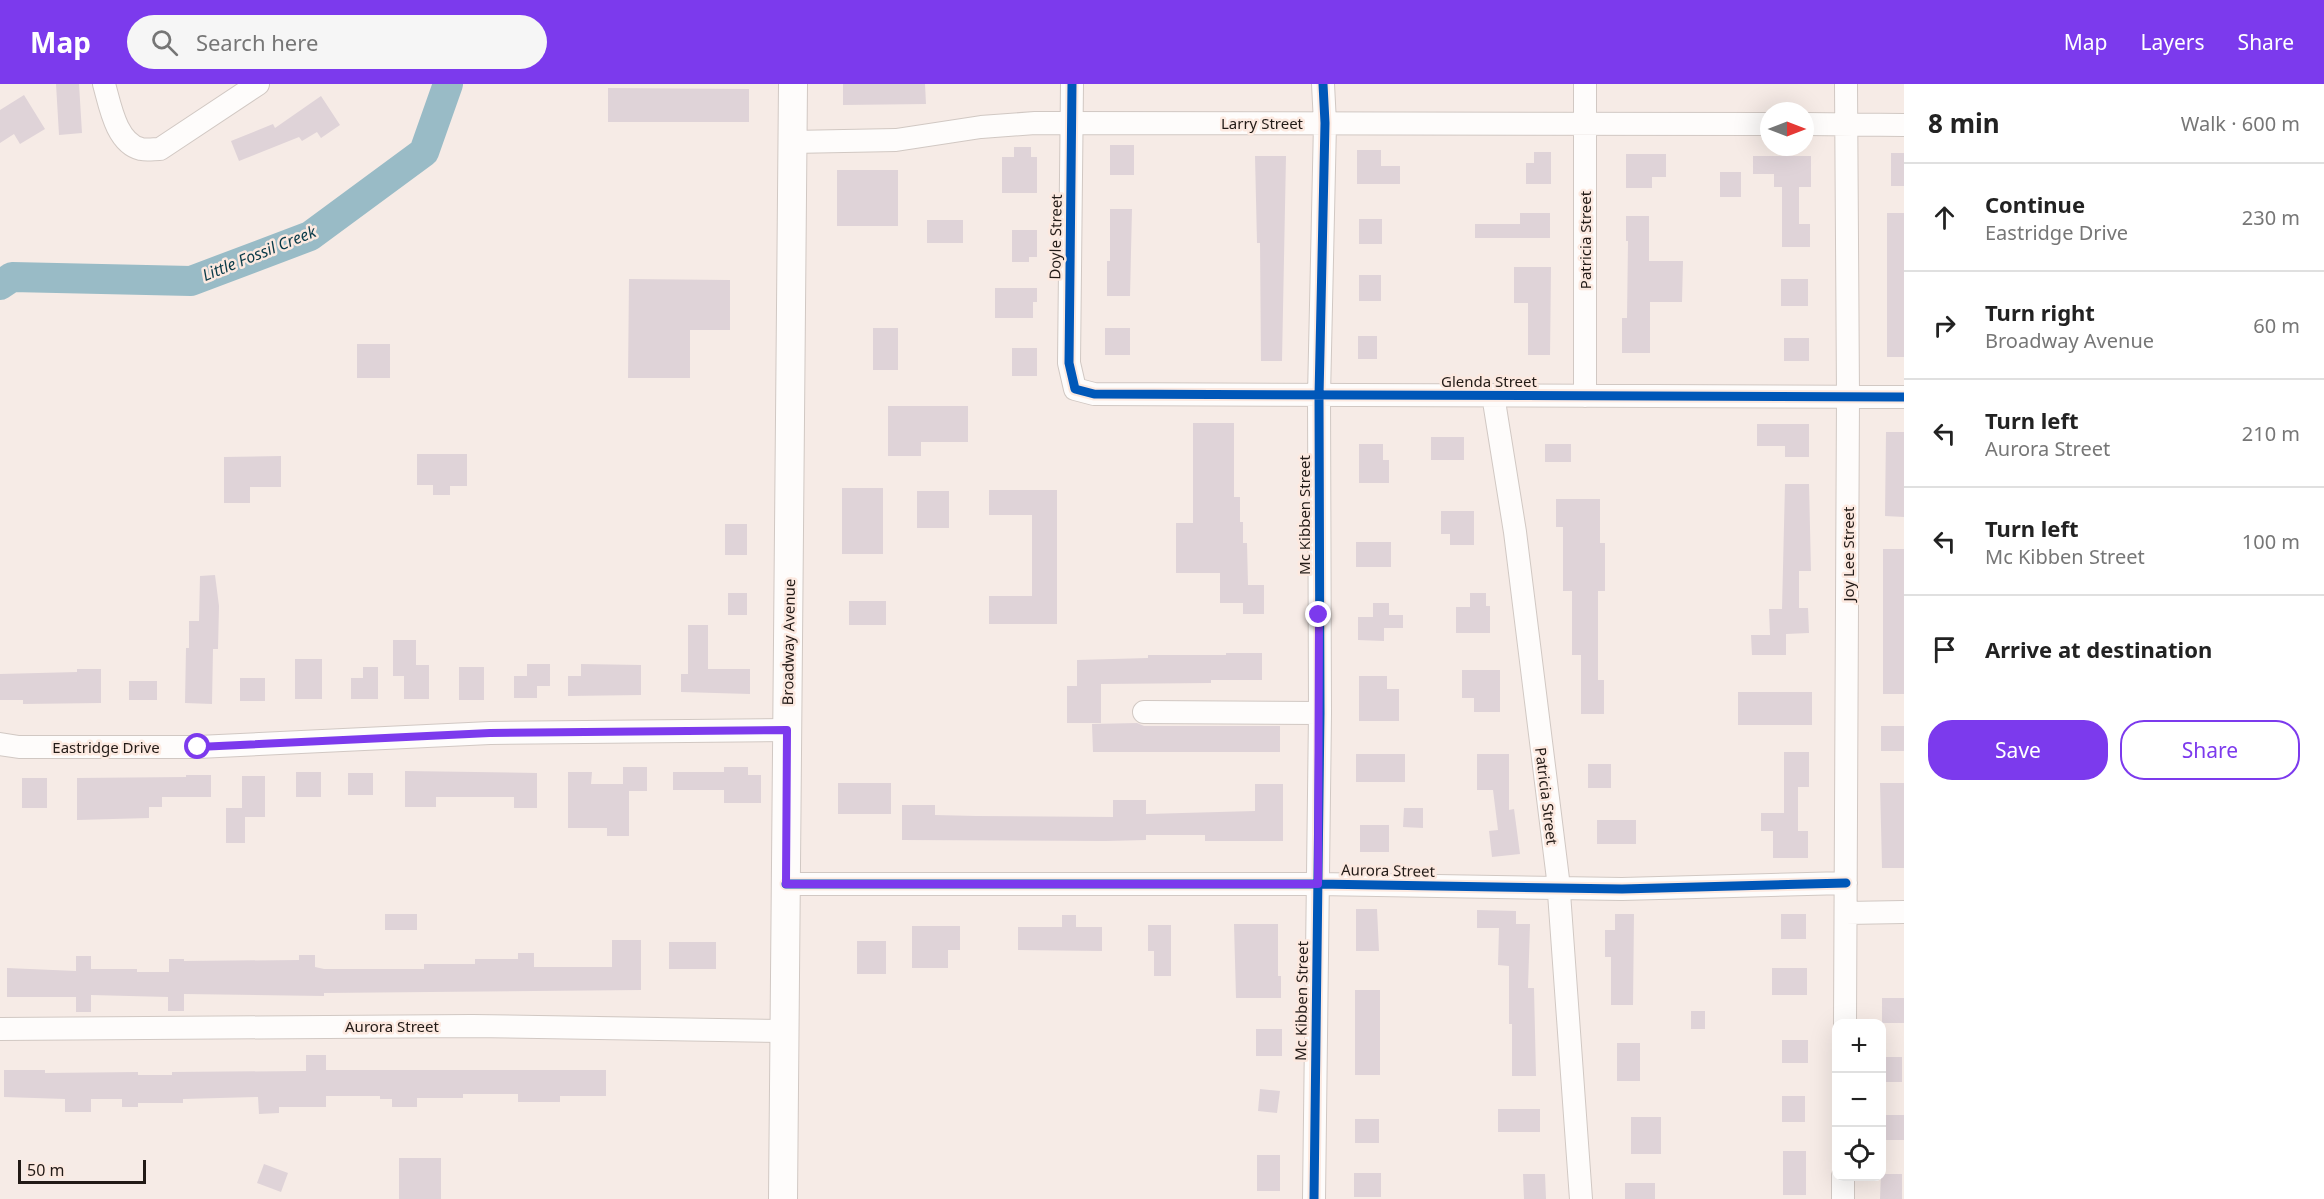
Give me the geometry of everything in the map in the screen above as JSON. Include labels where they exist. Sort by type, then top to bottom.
[{"type":"main road","name":"Broadway Avenue","points":[[783,1199],[793,84]]},
{"type":"street","points":[[104,84],[113,115],[123,136],[142,149],[160,149],[258,84]]},
{"type":"street","name":"Doyle Street","points":[[1072,84],[1069,363],[1075,389]]},
{"type":"street","name":"Mc Kibben Street","points":[[1314,1199],[1320,713],[1319,396],[1325,123],[1323,84]]},
{"type":"street","name":"Patricia Street","points":[[1585,84],[1585,396]]},
{"type":"street","name":"Joy Lee Street","points":[[1845,1019],[1848,396],[1846,84]]},
{"type":"street","name":"Larry Street","points":[[792,142],[896,140],[981,128],[1071,123],[1760,124]]},
{"type":"street","points":[[1814,124],[1904,125]]},
{"type":"street","name":"Glenda Street","points":[[1075,389],[1094,394],[1904,397]]},
{"type":"street","name":"Patricia Street","points":[[1493,395],[1515,532],[1558,887],[1581,1199]]},
{"type":"street","points":[[1144,712],[1320,713]]},
{"type":"street","name":"Eastridge Drive","points":[[0,744],[19,747],[198,747],[490,733],[787,730]]},
{"type":"street","name":"Aurora Street","points":[[786,884],[1318,884],[1622,889],[1846,883]]},
{"type":"street","points":[[1846,913],[1904,912]]},
{"type":"street","name":"Aurora Street","points":[[0,1029],[472,1026],[784,1031]]},
{"type":"street","points":[[1843,1181],[1843,1199]]},
{"type":"building","points":[[56,84],[79,84],[82,133],[59,135]]},
{"type":"building","points":[[843,84],[925,84],[926,104],[843,105]]},
{"type":"building","points":[[608,88],[749,89],[749,122],[608,122]]},
{"type":"building","points":[[24,95],[45,129],[20,144],[14,134],[0,143],[0,110]]},
{"type":"building","points":[[321,96],[340,125],[321,138],[317,132],[302,141],[299,137],[239,161],[231,141],[273,124],[275,128]]},
{"type":"building","points":[[1110,145],[1134,145],[1134,175],[1110,175]]},
{"type":"building","points":[[1014,147],[1031,147],[1031,157],[1037,157],[1037,193],[1002,193],[1002,157],[1014,157]]},
{"type":"building","points":[[1357,150],[1381,150],[1381,166],[1400,166],[1400,184],[1357,184]]},
{"type":"building","points":[[1534,152],[1551,152],[1551,184],[1526,184],[1526,163],[1534,163]]},
{"type":"building","points":[[1891,153],[1904,153],[1904,186],[1891,186]]},
{"type":"building","points":[[1626,154],[1666,154],[1666,177],[1652,177],[1652,188],[1626,188]]},
{"type":"building","points":[[1255,156],[1286,156],[1282,361],[1261,361],[1260,243],[1257,243]]},
{"type":"building","points":[[1753,156],[1811,156],[1811,187],[1799,187],[1799,224],[1810,224],[1810,247],[1782,247],[1782,187],[1774,187],[1774,174],[1753,174]]},
{"type":"building","points":[[837,170],[898,170],[898,226],[837,226]]},
{"type":"building","points":[[1720,172],[1741,172],[1741,197],[1720,197]]},
{"type":"building","points":[[1110,209],[1132,209],[1130,296],[1107,296]]},
{"type":"building","points":[[1520,213],[1550,213],[1550,238],[1475,238],[1475,224],[1520,224]]},
{"type":"building","points":[[1887,213],[1904,213],[1904,357],[1887,357]]},
{"type":"building","points":[[1626,216],[1649,216],[1649,261],[1683,261],[1682,302],[1650,302],[1650,353],[1622,353],[1622,318],[1627,318]]},
{"type":"building","points":[[1359,219],[1382,219],[1382,244],[1359,244]]},
{"type":"building","points":[[927,220],[963,220],[963,243],[927,243]]},
{"type":"building","points":[[1012,230],[1037,230],[1037,257],[1029,257],[1029,262],[1012,262]]},
{"type":"building","points":[[1514,267],[1551,267],[1550,355],[1528,355],[1528,303],[1514,303]]},
{"type":"building","points":[[1359,275],[1381,275],[1381,301],[1359,301]]},
{"type":"building","points":[[629,279],[730,280],[730,330],[690,330],[690,378],[628,378]]},
{"type":"building","points":[[1781,279],[1808,279],[1808,306],[1781,306]]},
{"type":"building","points":[[995,288],[1037,288],[1037,302],[1033,302],[1033,318],[995,318]]},
{"type":"building","points":[[873,328],[898,328],[898,370],[873,370]]},
{"type":"building","points":[[1105,328],[1130,328],[1130,355],[1105,355]]},
{"type":"building","points":[[1358,336],[1377,336],[1377,359],[1358,359]]},
{"type":"building","points":[[1784,338],[1809,338],[1809,361],[1784,361]]},
{"type":"building","points":[[357,344],[390,344],[390,378],[357,378]]},
{"type":"building","points":[[1012,348],[1037,348],[1037,376],[1012,376]]},
{"type":"building","points":[[888,406],[968,406],[968,442],[921,442],[921,456],[888,456]]},
{"type":"building","points":[[1193,423],[1234,423],[1234,497],[1240,497],[1243,543],[1247,543],[1248,585],[1264,585],[1264,614],[1243,614],[1243,603],[1220,603],[1220,573],[1176,573],[1176,523],[1193,523]]},
{"type":"building","points":[[1757,424],[1809,424],[1809,457],[1785,457],[1785,446],[1757,446]]},
{"type":"building","points":[[1886,432],[1904,432],[1904,517],[1885,516]]},
{"type":"building","points":[[1431,437],[1464,437],[1464,460],[1431,460]]},
{"type":"building","points":[[1359,444],[1383,444],[1383,460],[1389,460],[1389,483],[1359,483]]},
{"type":"building","points":[[1545,444],[1571,444],[1571,462],[1545,462]]},
{"type":"building","points":[[417,454],[467,454],[467,486],[450,486],[450,495],[433,495],[433,485],[417,485]]},
{"type":"building","points":[[281,456],[281,487],[250,487],[250,503],[224,503],[224,457]]},
{"type":"building","points":[[1785,484],[1809,484],[1811,571],[1799,571],[1799,608],[1808,608],[1809,633],[1786,634],[1786,655],[1752,655],[1751,635],[1770,635],[1769,609],[1782,609]]},
{"type":"building","points":[[842,488],[883,488],[883,554],[842,554]]},
{"type":"building","points":[[989,490],[1057,490],[1057,624],[989,624],[989,596],[1032,596],[1032,515],[989,515]]},
{"type":"building","points":[[917,491],[949,491],[949,528],[917,528]]},
{"type":"building","points":[[1556,499],[1600,499],[1600,543],[1605,543],[1605,591],[1598,591],[1598,680],[1604,680],[1604,714],[1581,714],[1581,655],[1572,655],[1572,591],[1563,591],[1563,527],[1556,527]]},
{"type":"building","points":[[1441,511],[1474,511],[1474,545],[1450,545],[1450,534],[1441,534]]},
{"type":"building","points":[[725,524],[747,524],[747,555],[725,555]]},
{"type":"building","points":[[1356,542],[1391,542],[1391,567],[1356,567]]},
{"type":"building","points":[[1883,549],[1904,549],[1904,694],[1883,694]]},
{"type":"building","points":[[215,575],[219,606],[218,649],[213,649],[212,704],[185,703],[189,621],[199,621],[200,576]]},
{"type":"building","points":[[728,593],[747,593],[747,615],[728,615]]},
{"type":"building","points":[[1470,593],[1486,593],[1486,606],[1490,606],[1490,633],[1456,633],[1456,607],[1470,607]]},
{"type":"building","points":[[849,601],[886,601],[886,625],[849,625]]},
{"type":"building","points":[[1373,603],[1389,603],[1389,615],[1403,615],[1403,628],[1384,628],[1384,641],[1358,640],[1358,617],[1373,617]]},
{"type":"building","points":[[688,625],[708,625],[708,669],[750,669],[750,694],[681,692],[681,674],[688,674]]},
{"type":"building","points":[[393,640],[416,640],[416,665],[429,665],[429,699],[404,699],[404,676],[393,676]]},
{"type":"building","points":[[1226,653],[1262,653],[1262,680],[1101,684],[1101,723],[1067,723],[1067,686],[1077,686],[1077,660],[1148,658],[1148,655],[1226,655]]},
{"type":"building","points":[[295,659],[322,659],[322,699],[295,699]]},
{"type":"building","points":[[527,664],[550,664],[550,686],[537,686],[537,698],[514,698],[514,676],[527,676]]},
{"type":"building","points":[[581,664],[641,665],[641,695],[568,696],[568,676],[581,676]]},
{"type":"building","points":[[363,667],[378,667],[378,699],[351,699],[351,678],[363,678]]},
{"type":"building","points":[[459,667],[484,667],[484,700],[459,700]]},
{"type":"building","points":[[77,669],[101,669],[101,703],[23,704],[23,700],[0,700],[0,674],[77,672]]},
{"type":"building","points":[[1462,670],[1500,670],[1500,712],[1474,712],[1474,698],[1462,698]]},
{"type":"building","points":[[1359,676],[1387,676],[1387,689],[1399,689],[1399,721],[1359,721]]},
{"type":"building","points":[[240,678],[265,678],[265,701],[240,701]]},
{"type":"building","points":[[129,681],[157,681],[157,700],[129,700]]},
{"type":"building","points":[[1738,692],[1812,692],[1812,725],[1738,725]]},
{"type":"building","points":[[1137,723],[1144,726],[1280,726],[1280,752],[1093,752],[1092,724]]},
{"type":"building","points":[[1881,726],[1904,726],[1904,751],[1881,751]]},
{"type":"building","points":[[1784,752],[1809,752],[1809,787],[1798,787],[1798,831],[1808,831],[1808,858],[1773,858],[1773,831],[1761,831],[1761,813],[1784,813]]},
{"type":"building","points":[[1356,754],[1405,754],[1405,782],[1356,782]]},
{"type":"building","points":[[1477,754],[1509,754],[1509,810],[1514,809],[1520,854],[1492,857],[1489,831],[1498,830],[1493,790],[1477,790]]},
{"type":"building","points":[[1588,764],[1611,764],[1611,788],[1588,788]]},
{"type":"building","points":[[623,767],[647,767],[647,791],[629,791],[629,836],[607,836],[607,828],[568,828],[568,772],[592,772],[591,784],[623,784]]},
{"type":"building","points":[[724,767],[748,767],[748,775],[761,775],[761,803],[724,803],[724,790],[673,790],[673,772],[724,772]]},
{"type":"building","points":[[405,771],[537,773],[537,808],[514,808],[514,797],[436,797],[436,807],[405,807]]},
{"type":"building","points":[[296,772],[321,772],[321,797],[296,797]]},
{"type":"building","points":[[348,773],[373,773],[373,795],[348,795]]},
{"type":"building","points":[[186,775],[211,775],[211,797],[162,797],[162,807],[149,807],[149,818],[77,820],[77,778],[186,777]]},
{"type":"building","points":[[242,776],[265,776],[265,817],[245,817],[245,843],[226,843],[226,808],[242,808]]},
{"type":"building","points":[[22,778],[47,778],[47,808],[22,808]]},
{"type":"building","points":[[838,783],[891,783],[891,814],[838,814]]},
{"type":"building","points":[[1880,783],[1904,783],[1904,868],[1882,868]]},
{"type":"building","points":[[1255,784],[1283,784],[1283,841],[1205,841],[1205,835],[1146,835],[1146,840],[1106,841],[902,840],[902,805],[935,805],[935,815],[976,816],[1113,817],[1113,800],[1146,800],[1146,814],[1255,811]]},
{"type":"building","points":[[1404,808],[1423,808],[1423,828],[1403,827]]},
{"type":"building","points":[[1597,820],[1636,820],[1636,844],[1597,844]]},
{"type":"building","points":[[1360,825],[1389,825],[1389,852],[1360,852]]},
{"type":"building","points":[[1356,909],[1377,909],[1379,951],[1356,951]]},
{"type":"building","points":[[1477,910],[1516,911],[1516,924],[1530,924],[1528,988],[1534,988],[1536,1076],[1512,1076],[1509,966],[1498,965],[1499,928],[1477,928]]},
{"type":"building","points":[[385,914],[417,914],[417,930],[385,930]]},
{"type":"building","points":[[1615,914],[1634,914],[1633,1005],[1611,1005],[1611,957],[1605,957],[1605,930],[1615,930]]},
{"type":"building","points":[[1781,914],[1806,914],[1806,939],[1781,939]]},
{"type":"building","points":[[1062,915],[1076,915],[1076,927],[1102,927],[1102,951],[1018,950],[1018,927],[1062,927]]},
{"type":"building","points":[[1234,924],[1278,924],[1278,976],[1281,976],[1281,998],[1236,998]]},
{"type":"building","points":[[1148,925],[1171,925],[1171,976],[1154,976],[1154,951],[1148,951]]},
{"type":"building","points":[[912,926],[960,926],[960,950],[948,950],[948,968],[912,968]]},
{"type":"building","points":[[612,940],[641,940],[641,990],[324,993],[324,996],[184,994],[184,1011],[168,1011],[168,997],[91,995],[91,1012],[76,1012],[76,997],[7,997],[7,968],[76,971],[76,956],[91,956],[91,969],[137,969],[137,972],[169,972],[169,959],[184,959],[184,961],[299,960],[299,955],[315,955],[315,967],[324,969],[424,969],[424,964],[475,964],[475,959],[518,959],[518,953],[534,953],[534,967],[612,967]]},
{"type":"building","points":[[857,941],[886,941],[886,974],[857,974]]},
{"type":"building","points":[[669,942],[716,942],[716,969],[669,969]]},
{"type":"building","points":[[1772,968],[1807,968],[1807,995],[1772,995]]},
{"type":"building","points":[[1355,990],[1380,990],[1380,1075],[1355,1075]]},
{"type":"building","points":[[1882,998],[1904,998],[1904,1023],[1886,1023],[1886,1019],[1882,1019]]},
{"type":"building","points":[[1691,1011],[1705,1011],[1705,1029],[1691,1029]]},
{"type":"building","points":[[1256,1029],[1282,1029],[1282,1056],[1256,1056]]},
{"type":"building","points":[[1782,1040],[1808,1040],[1808,1063],[1782,1063]]},
{"type":"building","points":[[1617,1043],[1640,1043],[1640,1081],[1617,1081]]},
{"type":"building","points":[[306,1055],[326,1055],[326,1070],[606,1070],[606,1096],[560,1096],[560,1102],[518,1102],[518,1094],[463,1094],[463,1098],[417,1098],[417,1107],[392,1107],[392,1099],[380,1099],[380,1096],[326,1096],[326,1107],[279,1107],[279,1113],[259,1114],[258,1097],[183,1099],[183,1103],[138,1103],[138,1107],[122,1107],[122,1099],[91,1099],[91,1112],[65,1112],[65,1099],[4,1097],[4,1070],[45,1070],[45,1073],[138,1072],[138,1075],[172,1075],[172,1072],[306,1071]]},
{"type":"building","points":[[1886,1057],[1902,1057],[1902,1082],[1886,1082]]},
{"type":"building","points":[[1260,1089],[1280,1091],[1277,1113],[1258,1111]]},
{"type":"building","points":[[1782,1096],[1805,1096],[1805,1122],[1782,1122]]},
{"type":"building","points":[[1498,1109],[1540,1109],[1540,1132],[1498,1132]]},
{"type":"building","points":[[1886,1115],[1904,1115],[1904,1140],[1886,1140]]},
{"type":"building","points":[[1631,1117],[1661,1117],[1661,1154],[1631,1154]]},
{"type":"building","points":[[1355,1119],[1379,1119],[1379,1143],[1355,1143]]},
{"type":"building","points":[[1783,1151],[1806,1151],[1806,1195],[1783,1195]]},
{"type":"building","points":[[1257,1155],[1280,1155],[1280,1191],[1257,1191]]},
{"type":"building","points":[[399,1158],[441,1158],[441,1199],[399,1199]]},
{"type":"building","points":[[264,1164],[288,1173],[281,1192],[257,1183]]},
{"type":"building","points":[[1354,1173],[1381,1173],[1381,1197],[1354,1197]]},
{"type":"building","points":[[1523,1174],[1545,1174],[1546,1199],[1524,1199]]},
{"type":"building","points":[[1886,1174],[1902,1174],[1902,1199],[1880,1199],[1881,1181],[1886,1181]]},
{"type":"building","points":[[1625,1183],[1655,1183],[1655,1199],[1625,1199]]},
{"type":"waterway","name":"Little Fossil Creek","points":[[0,285],[12,277],[191,281],[310,236],[424,152],[448,84]]},
{"type":"cycle path","points":[[1072,84],[1069,363],[1075,389],[1094,394],[1904,397]]},
{"type":"cycle path","points":[[1314,1199],[1320,713],[1319,396],[1325,123],[1323,84]]},
{"type":"cycle path","points":[[786,884],[1318,884],[1622,889],[1846,883]]},
{"type":"route","points":[[198,747],[490,733],[787,730],[786,884],[1318,884],[1319,615]]}]
